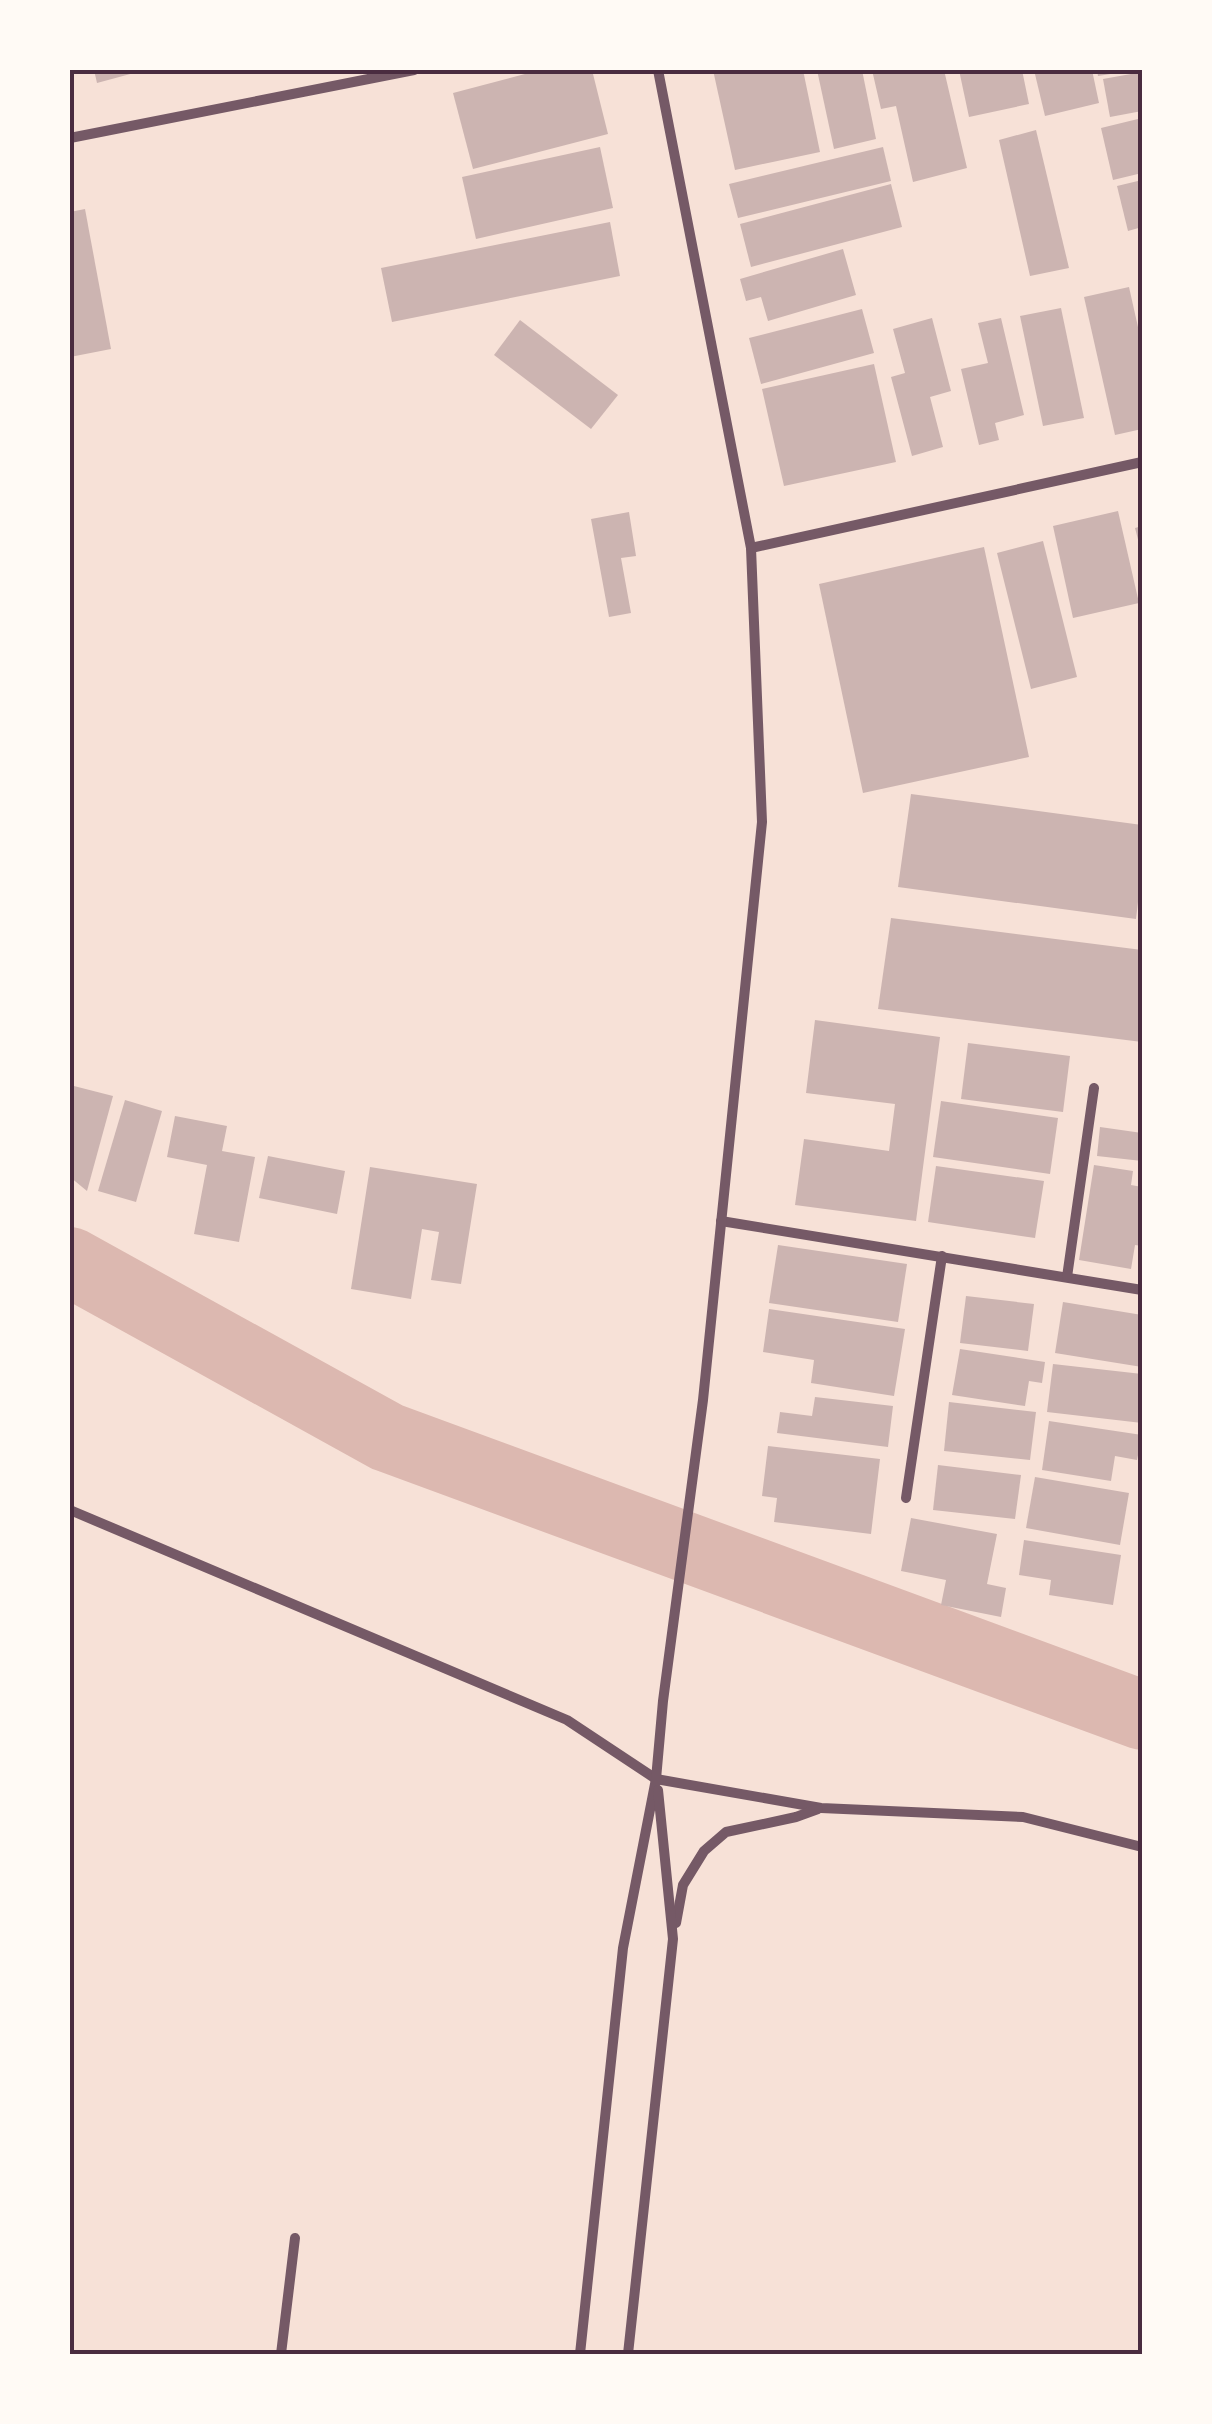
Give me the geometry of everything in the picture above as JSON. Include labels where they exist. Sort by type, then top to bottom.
[{"type":"street","points":[[70,138],[414,70]]},
{"type":"street","points":[[580,2354],[624,1948],[656,1779],[703,1400],[762,822],[751,548],[658,70]]},
{"type":"street","points":[[751,548],[1142,462]]},
{"type":"street","points":[[1067,1277],[1094,1088]]},
{"type":"street","points":[[721,1222],[1142,1290]]},
{"type":"street","points":[[906,1498],[942,1256]]},
{"type":"street","points":[[70,1510],[568,1720],[656,1779],[822,1808],[1023,1818],[1142,1847]]},
{"type":"street","points":[[656,1779],[674,1939]]},
{"type":"street","points":[[628,2354],[683,1885],[704,1851],[726,1832],[796,1818],[822,1808]]},
{"type":"street","points":[[281,2354],[296,2238]]},
{"type":"building","points":[[94,70],[133,70],[134,73],[97,83]]},
{"type":"building","points":[[540,70],[592,70],[608,134],[473,169],[453,93]]},
{"type":"building","points":[[713,70],[803,70],[820,152],[735,170]]},
{"type":"building","points":[[817,70],[862,70],[876,139],[834,149]]},
{"type":"building","points":[[872,70],[944,70],[967,168],[913,182],[896,106],[881,109]]},
{"type":"building","points":[[959,70],[1022,70],[1029,104],[969,117]]},
{"type":"building","points":[[1034,70],[1092,70],[1099,103],[1045,116]]},
{"type":"building","points":[[1097,70],[1123,70],[1123,72],[1098,76]]},
{"type":"building","points":[[1142,72],[1142,111],[1110,117],[1103,79]]},
{"type":"building","points":[[1142,118],[1142,173],[1113,180],[1101,128]]},
{"type":"building","points":[[1036,130],[1069,268],[1030,276],[999,140]]},
{"type":"building","points":[[600,147],[613,208],[476,239],[462,177]]},
{"type":"building","points":[[883,147],[891,181],[738,218],[729,184]]},
{"type":"building","points":[[1142,180],[1142,227],[1128,231],[1117,186]]},
{"type":"building","points":[[891,184],[902,227],[751,267],[740,224]]},
{"type":"building","points":[[85,209],[111,349],[70,357],[70,212]]},
{"type":"building","points":[[610,222],[620,276],[392,322],[381,268]]},
{"type":"building","points":[[843,249],[856,295],[768,321],[761,297],[746,301],[740,279]]},
{"type":"building","points":[[1129,287],[1142,345],[1142,429],[1115,435],[1084,297]]},
{"type":"building","points":[[1061,308],[1084,418],[1043,426],[1020,316]]},
{"type":"building","points":[[862,309],[874,353],[761,384],[749,338]]},
{"type":"building","points":[[932,318],[951,391],[930,397],[943,447],[912,456],[891,377],[905,373],[893,329]]},
{"type":"building","points":[[1001,318],[1024,415],[995,423],[999,440],[979,445],[961,369],[988,363],[978,323]]},
{"type":"building","points":[[520,320],[618,395],[591,429],[494,355]]},
{"type":"building","points":[[874,364],[896,462],[784,486],[762,389]]},
{"type":"building","points":[[1118,511],[1139,603],[1073,618],[1053,526]]},
{"type":"building","points":[[629,512],[636,556],[621,558],[631,613],[609,617],[591,519]]},
{"type":"building","points":[[1142,526],[1142,551],[1141,551],[1135,528]]},
{"type":"building","points":[[1043,541],[1077,677],[1031,689],[997,553]]},
{"type":"building","points":[[984,547],[1029,757],[863,793],[819,584]]},
{"type":"building","points":[[911,794],[1142,825],[1142,902],[1138,902],[1136,919],[898,887]]},
{"type":"building","points":[[891,918],[1142,950],[1142,1042],[878,1009]]},
{"type":"building","points":[[815,1020],[940,1037],[916,1221],[795,1205],[804,1139],[889,1151],[895,1104],[806,1093]]},
{"type":"building","points":[[968,1043],[1070,1056],[1063,1112],[961,1099]]},
{"type":"building","points":[[70,1085],[113,1096],[87,1191],[70,1177]]},
{"type":"building","points":[[125,1100],[162,1111],[136,1202],[98,1191]]},
{"type":"building","points":[[941,1101],[1058,1118],[1050,1174],[933,1157]]},
{"type":"building","points":[[175,1116],[227,1126],[222,1151],[255,1157],[239,1242],[194,1234],[207,1165],[167,1157]]},
{"type":"building","points":[[1100,1127],[1142,1133],[1142,1161],[1097,1156]]},
{"type":"building","points":[[268,1156],[345,1171],[337,1214],[259,1198]]},
{"type":"building","points":[[1094,1165],[1133,1171],[1131,1185],[1142,1187],[1142,1246],[1135,1245],[1131,1269],[1079,1260]]},
{"type":"building","points":[[936,1166],[1044,1181],[1035,1238],[928,1222]]},
{"type":"building","points":[[370,1167],[477,1184],[461,1284],[431,1280],[439,1232],[422,1229],[411,1299],[351,1289]]},
{"type":"building","points":[[778,1245],[907,1264],[898,1322],[769,1303]]},
{"type":"building","points":[[966,1296],[1034,1304],[1028,1351],[960,1343]]},
{"type":"building","points":[[1063,1302],[1142,1315],[1142,1367],[1055,1353]]},
{"type":"building","points":[[769,1309],[905,1329],[894,1396],[811,1383],[814,1360],[763,1352]]},
{"type":"building","points":[[960,1349],[1045,1362],[1042,1383],[1029,1381],[1025,1406],[952,1395]]},
{"type":"building","points":[[1053,1364],[1142,1374],[1142,1423],[1047,1412]]},
{"type":"building","points":[[815,1397],[893,1406],[888,1447],[777,1433],[780,1412],[812,1416]]},
{"type":"building","points":[[949,1402],[1036,1412],[1030,1460],[944,1451]]},
{"type":"building","points":[[1049,1421],[1142,1435],[1137,1460],[1115,1456],[1111,1481],[1042,1470]]},
{"type":"building","points":[[768,1446],[880,1459],[871,1534],[774,1522],[777,1498],[762,1496]]},
{"type":"building","points":[[938,1465],[1021,1475],[1015,1519],[933,1510]]},
{"type":"building","points":[[1035,1477],[1129,1493],[1120,1545],[1026,1528]]},
{"type":"building","points":[[911,1518],[997,1534],[987,1584],[1006,1588],[1001,1617],[941,1605],[946,1580],[901,1571]]},
{"type":"building","points":[[1024,1540],[1121,1555],[1113,1605],[1049,1595],[1051,1580],[1019,1575]]},
{"type":"waterway","points":[[70,1262],[387,1437],[1142,1715]]}]
